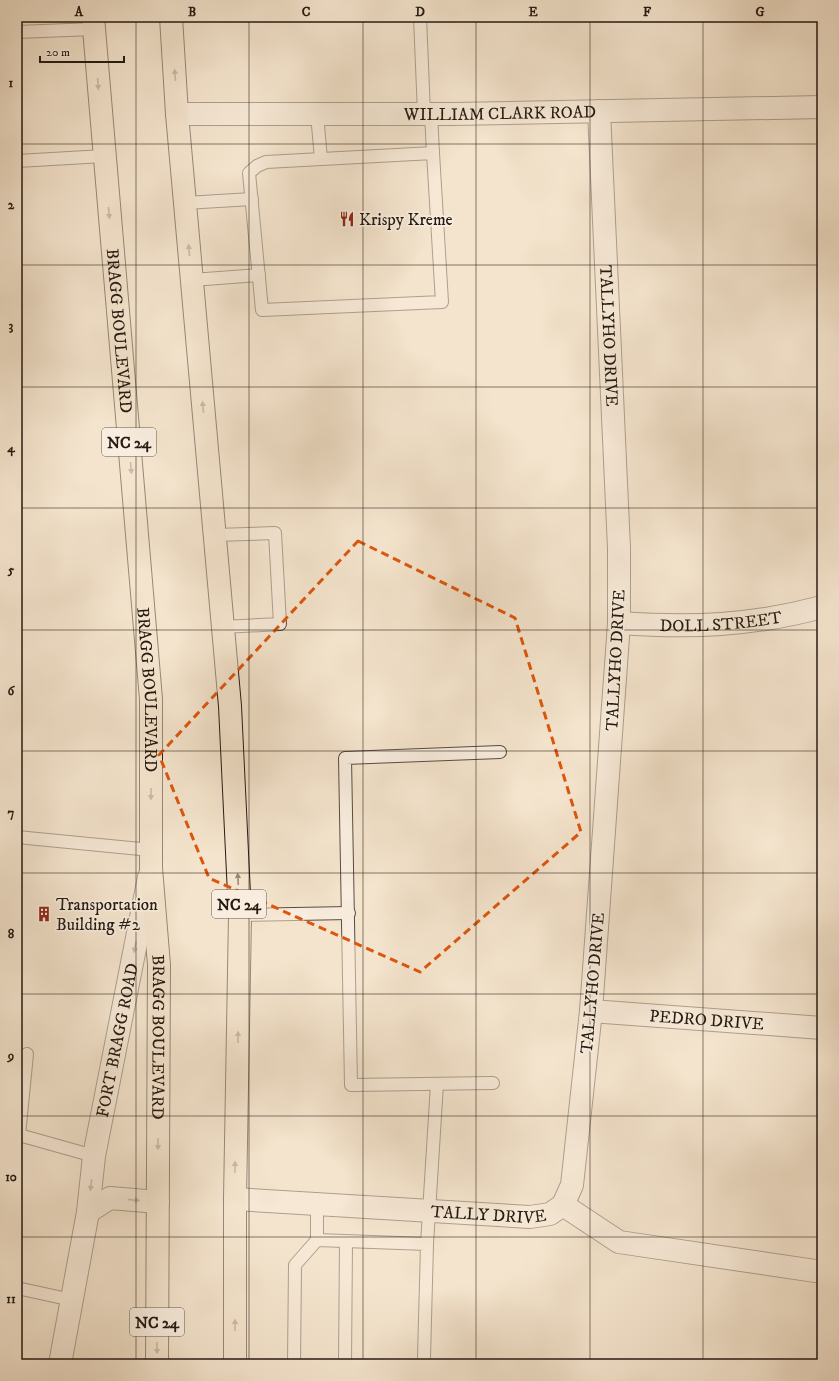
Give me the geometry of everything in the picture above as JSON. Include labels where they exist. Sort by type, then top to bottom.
[{"type":"main road","name":"NC 24","points":[[171,17],[177,114],[230,706],[240,915],[235,1199],[235,1364]]},
{"type":"main road","name":"BRAGG BOULEVARD","points":[[94,23],[104,156],[151,699],[151,859],[159,965],[158,1364]]},
{"type":"street","name":"WILLIAM CLARK ROAD","points":[[177,114],[428,114],[822,107]]},
{"type":"street","name":"TALLYHO DRIVE","points":[[563,1205],[572,1185],[591,1011],[619,623],[619,548],[599,111]]},
{"type":"street","name":"DOLL STREET","points":[[619,623],[676,627],[733,624],[790,616],[822,607]]},
{"type":"street","name":"FORT BRAGG ROAD","points":[[60,1364],[88,1212],[94,1156],[151,859]]},
{"type":"street","name":"PEDRO DRIVE","points":[[591,1011],[822,1028]]},
{"type":"street","points":[[88,1212],[110,1198],[158,1202]]},
{"type":"street","name":"TALLY DRIVE","points":[[235,1199],[530,1217],[550,1214],[563,1205],[619,1242],[822,1272]]},
{"type":"lane","points":[[420,17],[428,114],[433,153],[442,302],[262,310],[249,173],[257,166],[266,162],[433,153]]},
{"type":"lane","points":[[17,32],[94,23]]},
{"type":"lane","points":[[317,114],[321,159]]},
{"type":"lane","points":[[17,161],[104,156]]},
{"type":"lane","points":[[185,203],[252,199]]},
{"type":"lane","points":[[192,280],[259,275]]},
{"type":"lane","points":[[215,536],[275,533],[280,624],[223,627]]},
{"type":"lane","points":[[493,1083],[351,1085],[345,758],[500,752]]},
{"type":"lane","points":[[17,837],[151,859]]},
{"type":"lane","points":[[240,915],[349,913]]},
{"type":"lane","points":[[27,1054],[19,1135],[94,1156]]},
{"type":"lane","points":[[424,1358],[428,1210],[437,1084]]},
{"type":"lane","points":[[294,1364],[295,1265],[317,1240],[317,1204]]},
{"type":"lane","points":[[317,1240],[346,1243],[427,1244]]},
{"type":"lane","points":[[345,1364],[346,1243]]},
{"type":"lane","points":[[17,1288],[72,1300]]},
{"type":"highlighted area","points":[[358,541],[515,618],[581,832],[420,972],[209,878],[159,755]]},
{"type":"place","name":"Krispy Kreme","points":[[347,219]]},
{"type":"place","name":"Transportation Building #2","points":[[44,914]]}]
